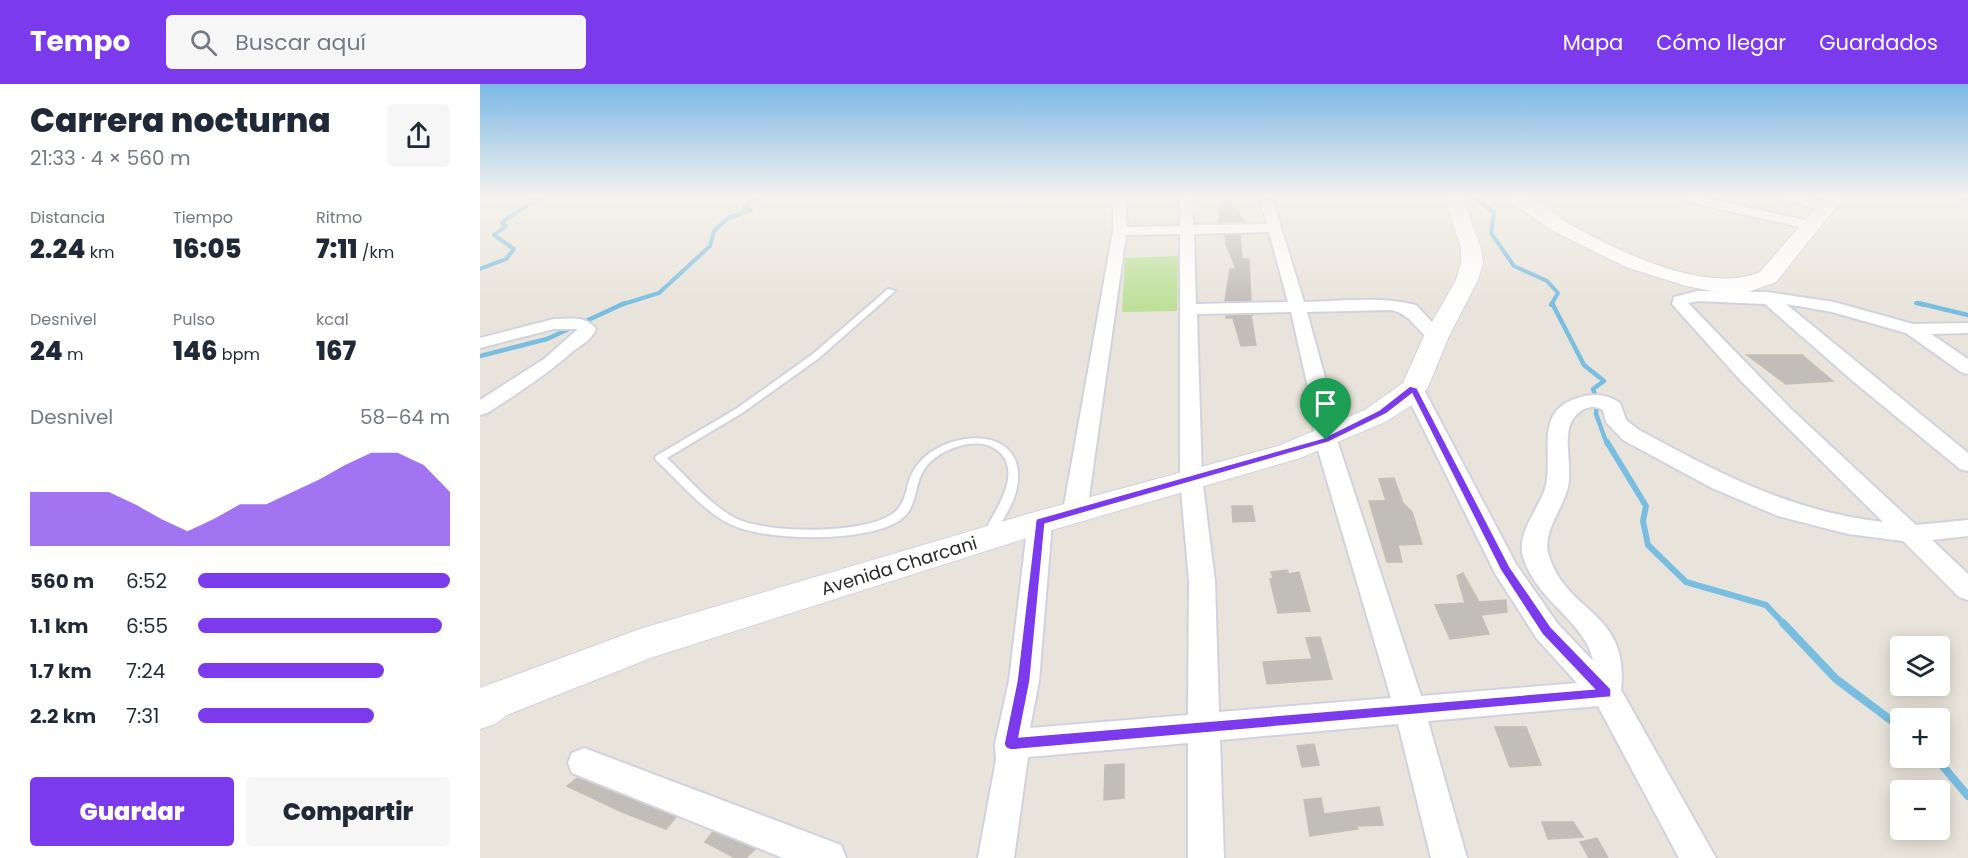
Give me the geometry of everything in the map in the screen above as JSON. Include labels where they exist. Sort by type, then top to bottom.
[{"type":"main road","points":[[1413,388],[1436,336],[1468,277],[1472,263],[1471,250],[1465,233]]},
{"type":"main road","points":[[1573,233],[1645,268],[1696,282],[1748,284],[1766,278],[1781,264],[1803,233]]},
{"type":"main road","name":"Avenida Charcani","points":[[480,711],[492,702],[640,645],[1075,511],[1326,440],[1382,412],[1413,388]]},
{"type":"street","points":[[1075,511],[1120,233]]},
{"type":"street","points":[[1189,233],[1191,478],[1202,581],[1206,858]]},
{"type":"street","points":[[1277,233],[1319,392],[1326,440],[1410,711],[1449,858]]},
{"type":"street","points":[[1748,284],[1771,300],[1861,378],[1968,464]]},
{"type":"street","points":[[1968,328],[1912,329],[1814,302],[1698,296],[1685,297],[1680,300],[1680,304],[1840,468],[1912,534],[1968,590]]},
{"type":"street","points":[[1190,309],[1391,305],[1410,309],[1436,336]]},
{"type":"street","points":[[480,343],[554,324],[583,324],[587,329],[584,336],[567,347],[551,363],[480,410]]},
{"type":"street","points":[[1912,329],[1968,368]]},
{"type":"street","points":[[1413,388],[1505,568],[1547,631],[1606,693],[1698,858]]},
{"type":"street","points":[[1606,693],[1611,675],[1608,651],[1596,632],[1549,583],[1535,553],[1542,520],[1558,490],[1558,428],[1564,414],[1583,401],[1606,402],[1614,407],[1616,422],[1631,435],[1720,483],[1786,510],[1848,526],[1912,534],[1968,528]]},
{"type":"street","points":[[996,858],[1012,760],[1011,744],[1024,681],[1040,522]]},
{"type":"street","points":[[1011,744],[1606,693]]},
{"type":"street","points":[[585,763],[828,858]]},
{"type":"lane","points":[[891,291],[816,356],[739,411],[660,458],[732,521],[754,529],[812,533],[863,531],[897,518],[913,495],[919,469],[934,454],[956,444],[987,440],[1002,447],[1012,465],[1012,489],[985,540]]},
{"type":"green space","points":[[1178,256],[1177,311],[1122,312],[1125,258]]},
{"type":"building","points":[[1225,235],[1240,235],[1242,259],[1249,259],[1251,301],[1225,301],[1230,269],[1236,269],[1226,244]]},
{"type":"building","points":[[1253,315],[1251,316],[1256,345],[1241,346],[1233,318],[1226,318],[1226,316]]},
{"type":"building","points":[[1747,355],[1802,355],[1833,381],[1786,384]]},
{"type":"building","points":[[1394,478],[1403,503],[1412,512],[1422,544],[1398,545],[1402,562],[1387,562],[1369,501],[1386,501],[1379,479]]},
{"type":"building","points":[[1232,506],[1252,506],[1255,521],[1233,522]]},
{"type":"building","points":[[1287,570],[1289,574],[1299,572],[1310,611],[1278,613],[1270,579],[1273,579],[1271,572]]},
{"type":"building","points":[[1463,573],[1479,602],[1506,600],[1507,612],[1481,615],[1489,634],[1450,639],[1435,605],[1465,603],[1457,576]]},
{"type":"building","points":[[1320,637],[1332,679],[1267,684],[1263,662],[1312,659],[1306,638]]},
{"type":"building","points":[[1495,727],[1526,727],[1541,765],[1510,767]]},
{"type":"building","points":[[1314,744],[1319,765],[1302,767],[1297,746]]},
{"type":"building","points":[[1124,764],[1124,798],[1104,800],[1105,765]]},
{"type":"building","points":[[577,778],[676,817],[666,829],[622,812],[567,786]]},
{"type":"building","points":[[1321,798],[1324,814],[1379,807],[1383,825],[1357,826],[1358,829],[1310,836],[1304,800]]},
{"type":"building","points":[[1542,822],[1573,822],[1583,837],[1548,839]]},
{"type":"building","points":[[713,832],[755,849],[746,858],[735,858],[705,842]]},
{"type":"building","points":[[1597,838],[1608,858],[1589,858],[1580,842]]},
{"type":"waterway","points":[[480,269],[506,259],[514,249],[494,235],[497,233]]},
{"type":"waterway","points":[[622,304],[659,293],[710,246],[713,233]]},
{"type":"waterway","points":[[1491,233],[1514,266],[1547,281],[1558,293],[1552,303]]},
{"type":"waterway","points":[[1552,303],[1584,365],[1604,381],[1593,389],[1597,400],[1596,414],[1607,444]]},
{"type":"waterway","points":[[1916,303],[1924,305]]},
{"type":"waterway","points":[[1918,303],[1968,315]]},
{"type":"waterway","points":[[480,356],[547,339],[622,304]]},
{"type":"waterway","points":[[1607,442],[1646,506],[1643,521],[1648,545],[1686,582],[1766,605],[1784,624]]},
{"type":"waterway","points":[[1783,623],[1836,679],[1890,720]]},
{"type":"waterway","points":[[1944,768],[1968,796]]},
{"type":"route","points":[[1413,388],[1505,568],[1547,631],[1606,693],[1011,744],[1024,681],[1040,522],[1326,440],[1382,412],[1413,388]]}]
